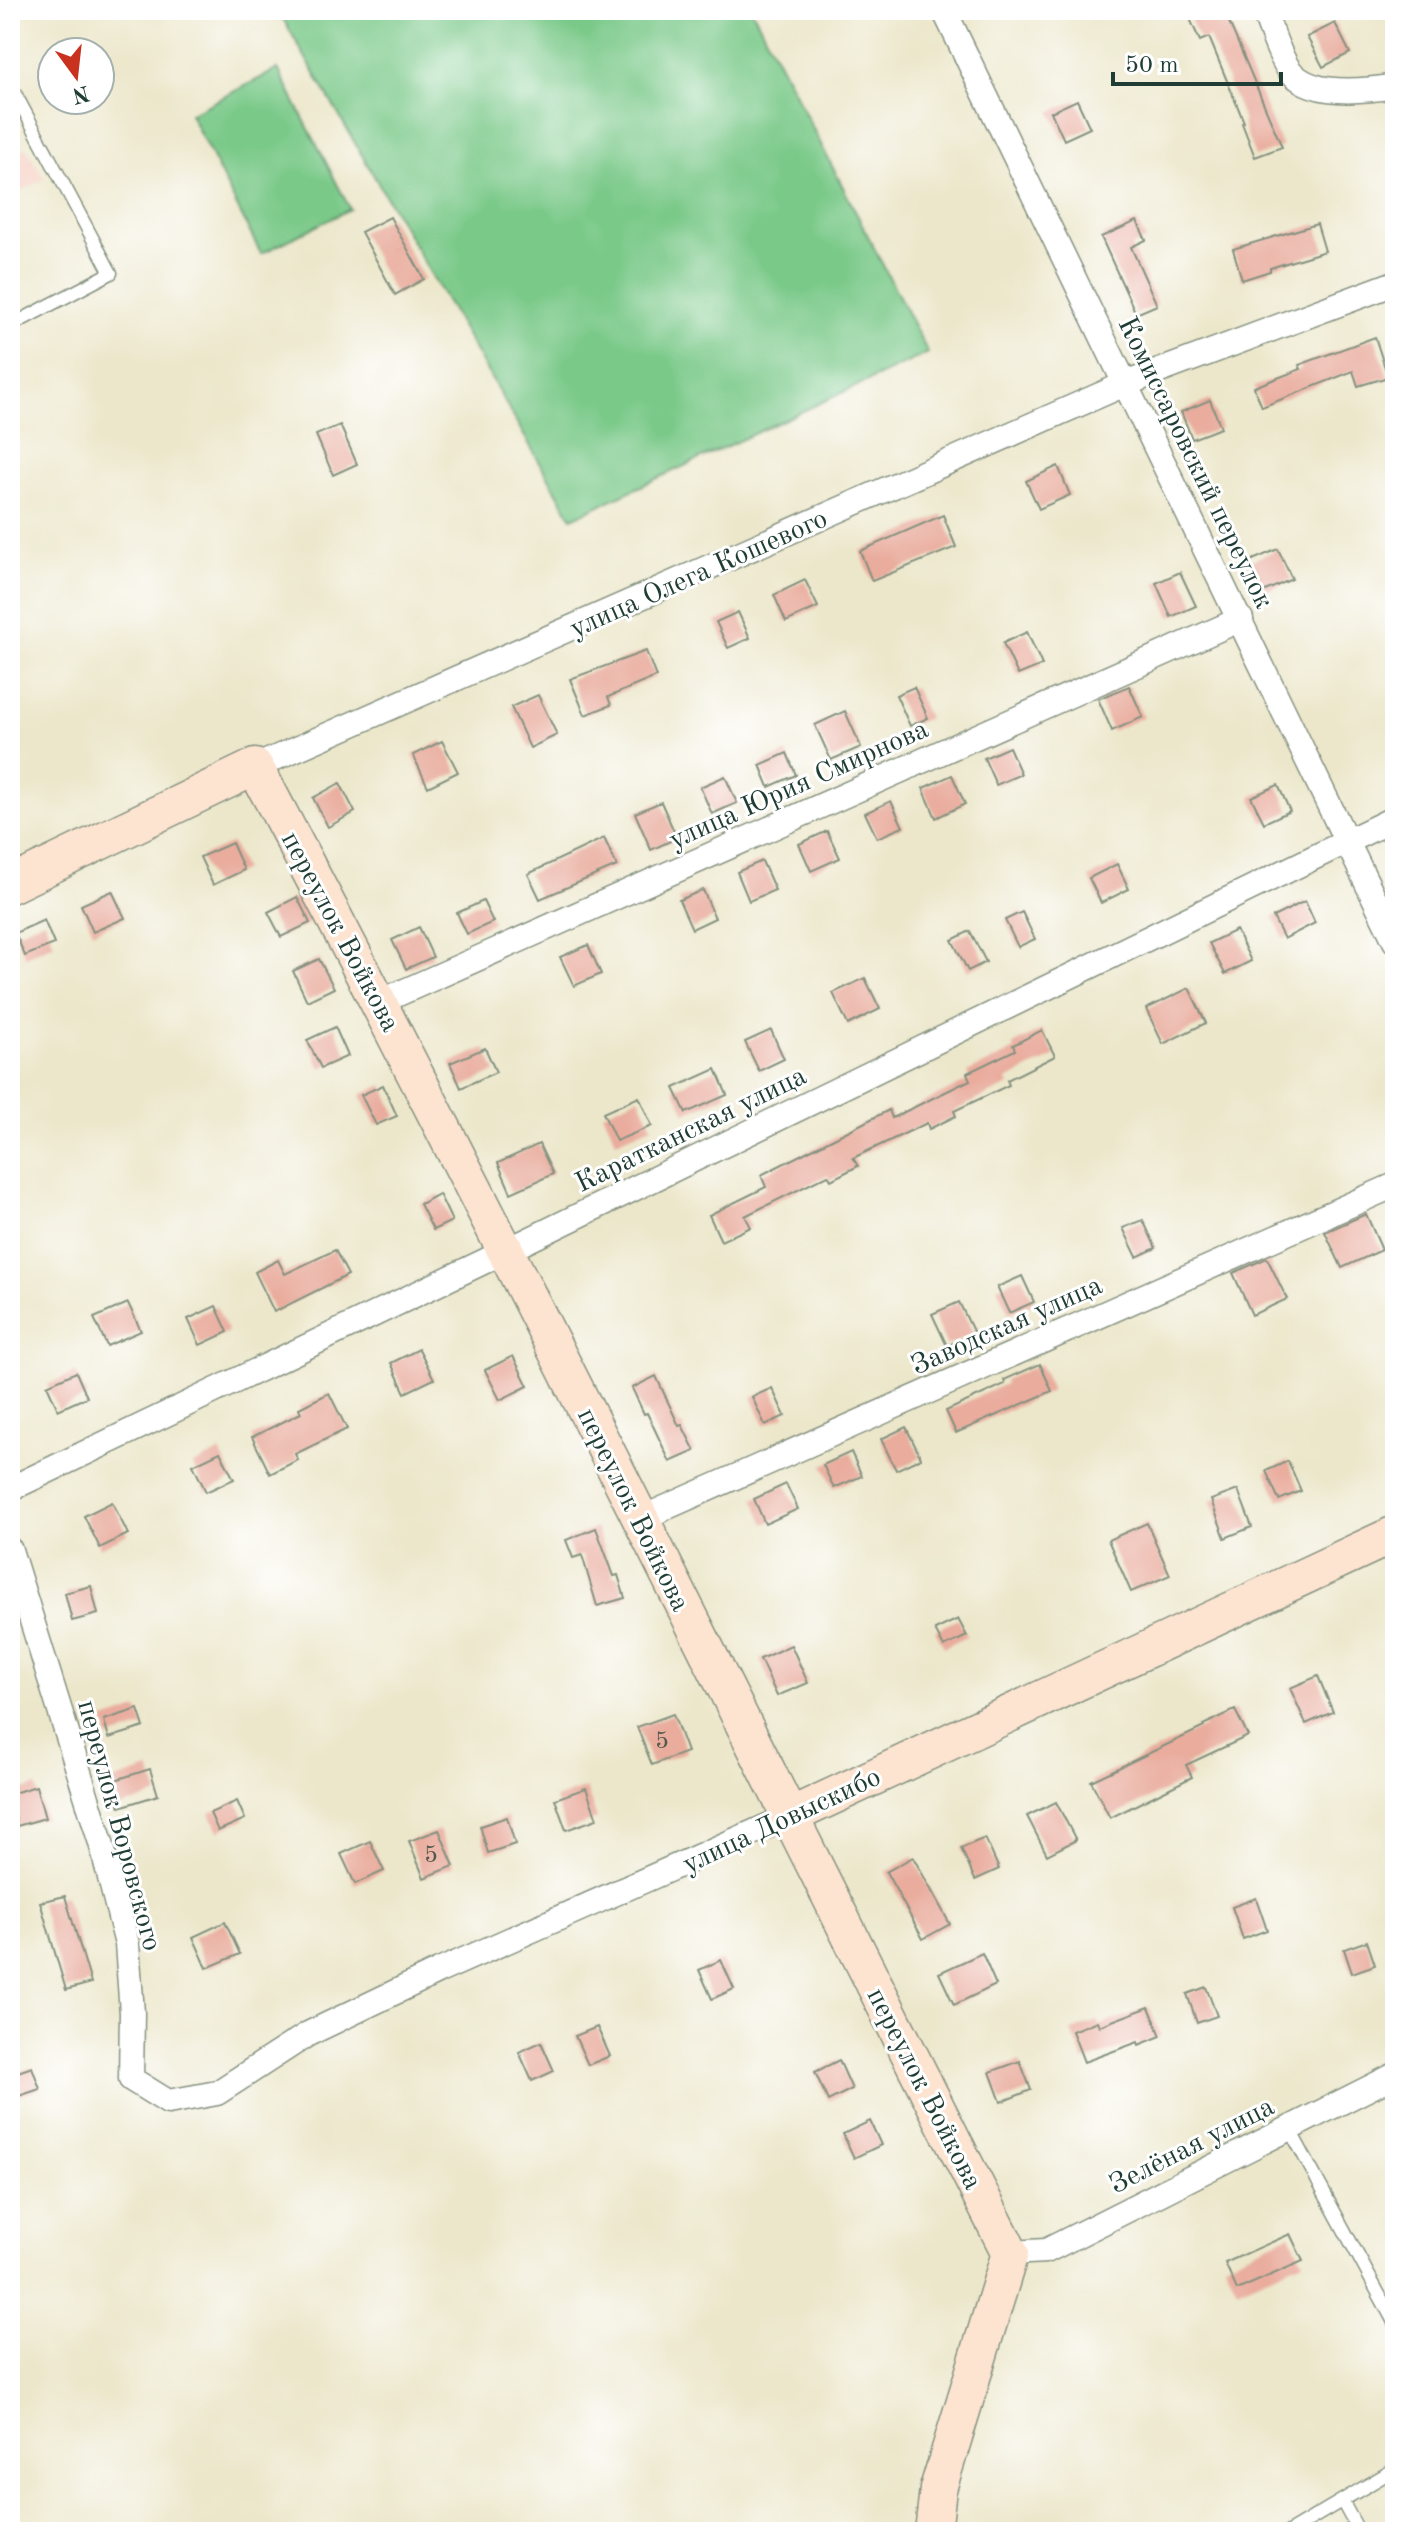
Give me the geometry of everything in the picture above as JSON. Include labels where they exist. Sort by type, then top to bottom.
[{"type":"street","name":"Комиссаровский переулок","points":[[944,10],[1395,941]]},
{"type":"street","points":[[1263,10],[1289,71],[1318,89],[1370,90],[1395,86]]},
{"type":"street","name":"улица Олега Кошевого","points":[[10,885],[255,767],[1125,384],[1395,283]]},
{"type":"street","name":"улица Юрия Смирнова","points":[[380,1002],[1241,619]]},
{"type":"street","name":"переулок Войкова","points":[[255,767],[380,1002],[1010,2253]]},
{"type":"street","name":"Каратканская улица","points":[[10,1489],[1395,818]]},
{"type":"street","name":"Заводская улица","points":[[640,1519],[1395,1185]]},
{"type":"street","name":"улица Довыскибо","points":[[168,2102],[217,2093],[308,2034],[439,1971],[788,1817],[1395,1534]]},
{"type":"street","name":"переулок Воровского","points":[[10,1550],[101,1843],[127,1944],[132,2013],[131,2079],[168,2102]]},
{"type":"street","name":"Зелёная улица","points":[[1010,2253],[1046,2251],[1395,2075]]},
{"type":"street","points":[[933,2532],[938,2489],[1010,2253]]},
{"type":"lane","points":[[10,84],[111,273],[10,326]]},
{"type":"lane","points":[[1289,2128],[1395,2324]]},
{"type":"lane","points":[[1289,2532],[1395,2469]]},
{"type":"lane","points":[[1342,2501],[1359,2532]]},
{"type":"shaded area","points":[[26,147],[44,179],[10,197],[10,156]]},
{"type":"green space","points":[[278,10],[752,10],[928,353],[572,518]]},
{"type":"green space","points":[[278,69],[350,209],[261,254],[190,114]]},
{"type":"building","points":[[1186,10],[1224,10],[1282,147],[1255,157],[1209,37],[1200,41]]},
{"type":"building","points":[[1335,23],[1350,53],[1323,67],[1307,37]]},
{"type":"building","points":[[1077,100],[1090,128],[1064,140],[1051,112]]},
{"type":"building","points":[[390,217],[424,279],[395,295],[361,232]]},
{"type":"building","points":[[1137,221],[1146,240],[1131,247],[1157,305],[1136,314],[1101,237]]},
{"type":"building","points":[[1317,224],[1325,251],[1242,280],[1233,249]]},
{"type":"building","points":[[1375,337],[1388,377],[1358,386],[1353,371],[1262,407],[1254,387],[1301,369],[1299,365]]},
{"type":"building","points":[[1210,400],[1221,428],[1192,439],[1181,412]]},
{"type":"building","points":[[340,425],[357,464],[333,475],[316,435]]},
{"type":"building","points":[[1058,466],[1070,495],[1039,509],[1026,481]]},
{"type":"building","points":[[943,515],[956,547],[872,581],[860,551]]},
{"type":"building","points":[[1278,549],[1292,579],[1261,593],[1248,562]]},
{"type":"building","points":[[1180,572],[1196,606],[1171,617],[1156,583]]},
{"type":"building","points":[[805,580],[818,607],[786,622],[774,595]]},
{"type":"building","points":[[738,612],[750,638],[728,648],[716,622]]},
{"type":"building","points":[[1027,632],[1042,665],[1018,675],[1003,643]]},
{"type":"building","points":[[646,651],[656,677],[608,697],[611,705],[585,715],[570,679]]},
{"type":"building","points":[[1129,686],[1143,717],[1112,731],[1098,699]]},
{"type":"building","points":[[914,687],[928,718],[910,726],[896,695]]},
{"type":"building","points":[[538,695],[557,735],[530,748],[511,707]]},
{"type":"building","points":[[845,711],[861,747],[831,760],[815,725]]},
{"type":"building","points":[[442,741],[458,772],[428,787],[413,755]]},
{"type":"building","points":[[1009,747],[1021,774],[996,785],[984,758]]},
{"type":"building","points":[[787,753],[796,775],[769,787],[760,765]]},
{"type":"building","points":[[952,775],[965,804],[936,818],[923,788]]},
{"type":"building","points":[[725,776],[737,803],[712,814],[700,787]]},
{"type":"building","points":[[340,783],[355,812],[328,827],[313,798]]},
{"type":"building","points":[[1278,785],[1290,811],[1264,823],[1251,797]]},
{"type":"building","points":[[891,801],[903,827],[877,838],[865,813]]},
{"type":"building","points":[[661,802],[677,838],[651,850],[635,813]]},
{"type":"building","points":[[827,831],[840,858],[811,871],[799,844]]},
{"type":"building","points":[[604,838],[617,866],[540,899],[528,874]]},
{"type":"building","points":[[232,843],[244,870],[213,885],[200,857]]},
{"type":"building","points":[[762,861],[775,890],[749,901],[737,872]]},
{"type":"building","points":[[1117,864],[1129,889],[1101,903],[1089,878]]},
{"type":"building","points":[[703,890],[715,918],[692,929],[679,900]]},
{"type":"building","points":[[112,891],[125,918],[93,932],[81,905]]},
{"type":"building","points":[[297,897],[310,923],[281,937],[268,912]]},
{"type":"building","points":[[483,901],[493,922],[467,934],[457,913]]},
{"type":"building","points":[[1305,901],[1315,923],[1284,939],[1273,917]]},
{"type":"building","points":[[1022,912],[1035,939],[1018,947],[1005,920]]},
{"type":"building","points":[[44,920],[54,944],[25,956],[15,933]]},
{"type":"building","points":[[419,927],[433,957],[406,969],[392,940]]},
{"type":"building","points":[[1236,930],[1251,961],[1225,974],[1209,943]]},
{"type":"building","points":[[970,931],[986,962],[968,971],[952,940]]},
{"type":"building","points":[[588,945],[601,974],[574,986],[560,957]]},
{"type":"building","points":[[319,959],[334,988],[307,1001],[293,971]]},
{"type":"building","points":[[865,978],[880,1009],[848,1025],[833,993]]},
{"type":"building","points":[[1189,988],[1206,1023],[1163,1044],[1146,1009]]},
{"type":"building","points":[[335,1027],[348,1056],[321,1068],[307,1040]]},
{"type":"building","points":[[771,1030],[784,1059],[759,1071],[745,1042]]},
{"type":"building","points":[[1042,1030],[1055,1056],[1007,1080],[1009,1085],[954,1111],[956,1116],[929,1129],[927,1123],[853,1158],[858,1166],[831,1180],[828,1175],[745,1216],[751,1227],[721,1241],[709,1215],[766,1187],[761,1175],[889,1110],[892,1118],[970,1080],[967,1073],[1015,1050],[1013,1045]]},
{"type":"building","points":[[485,1048],[496,1072],[461,1088],[450,1063]]},
{"type":"building","points":[[716,1069],[727,1095],[686,1113],[674,1088]]},
{"type":"building","points":[[383,1085],[397,1116],[376,1125],[361,1095]]},
{"type":"building","points":[[639,1097],[652,1126],[616,1141],[603,1113]]},
{"type":"building","points":[[539,1144],[553,1174],[511,1193],[498,1163]]},
{"type":"building","points":[[439,1194],[452,1221],[433,1230],[420,1204]]},
{"type":"building","points":[[1366,1214],[1382,1250],[1342,1268],[1325,1232]]},
{"type":"building","points":[[1143,1220],[1156,1248],[1137,1257],[1123,1228]]},
{"type":"building","points":[[335,1250],[348,1275],[274,1312],[255,1272],[278,1260],[285,1274]]},
{"type":"building","points":[[1267,1258],[1287,1299],[1252,1315],[1233,1273]]},
{"type":"building","points":[[1022,1276],[1034,1302],[1009,1313],[997,1287]]},
{"type":"building","points":[[959,1302],[974,1333],[947,1346],[932,1314]]},
{"type":"building","points":[[128,1303],[141,1331],[107,1346],[94,1318]]},
{"type":"building","points":[[216,1306],[228,1332],[200,1345],[188,1319]]},
{"type":"building","points":[[419,1349],[434,1379],[405,1393],[391,1363]]},
{"type":"building","points":[[513,1356],[528,1386],[500,1400],[485,1370]]},
{"type":"building","points":[[1040,1364],[1052,1391],[956,1433],[946,1411]]},
{"type":"building","points":[[76,1372],[87,1397],[58,1410],[47,1385]]},
{"type":"building","points":[[656,1376],[679,1426],[682,1425],[695,1451],[670,1462],[632,1388]]},
{"type":"building","points":[[772,1388],[785,1416],[765,1425],[752,1397]]},
{"type":"building","points":[[329,1393],[347,1429],[295,1454],[298,1460],[270,1474],[252,1437],[301,1413],[299,1408]]},
{"type":"building","points":[[906,1427],[921,1458],[896,1470],[881,1439]]},
{"type":"building","points":[[220,1452],[234,1479],[206,1492],[193,1465]]},
{"type":"building","points":[[851,1452],[862,1476],[834,1488],[823,1465]]},
{"type":"building","points":[[1288,1461],[1301,1491],[1279,1500],[1266,1471]]},
{"type":"building","points":[[786,1484],[798,1509],[765,1524],[754,1499]]},
{"type":"building","points":[[1238,1490],[1252,1527],[1225,1538],[1211,1500]]},
{"type":"building","points":[[112,1502],[128,1534],[100,1548],[84,1516]]},
{"type":"building","points":[[1147,1523],[1170,1575],[1131,1592],[1108,1540]]},
{"type":"building","points":[[596,1528],[625,1598],[597,1606],[582,1555],[573,1558],[566,1540]]},
{"type":"building","points":[[91,1586],[98,1614],[72,1621],[65,1593]]},
{"type":"building","points":[[958,1619],[967,1636],[944,1647],[935,1630]]},
{"type":"building","points":[[791,1645],[808,1683],[777,1696],[760,1659]]},
{"type":"building","points":[[1318,1676],[1333,1712],[1306,1724],[1290,1688]]},
{"type":"building","points":[[138,1709],[144,1727],[109,1738],[104,1720]]},
{"type":"building","points":[[1235,1710],[1248,1736],[1186,1765],[1192,1777],[1110,1818],[1091,1781]]},
{"type":"building","points":[[673,1714],[687,1752],[652,1765],[637,1727]]},
{"type":"building","points":[[150,1769],[158,1795],[120,1807],[112,1781]]},
{"type":"building","points":[[36,1786],[45,1818],[17,1826],[10,1794]]},
{"type":"building","points":[[586,1788],[597,1819],[566,1830],[555,1799]]},
{"type":"building","points":[[237,1801],[245,1819],[218,1831],[210,1813]]},
{"type":"building","points":[[1056,1802],[1076,1840],[1047,1855],[1027,1816]]},
{"type":"building","points":[[507,1817],[515,1844],[488,1853],[480,1826]]},
{"type":"building","points":[[439,1830],[454,1866],[424,1878],[409,1841]]},
{"type":"building","points":[[985,1838],[999,1869],[975,1880],[961,1848]]},
{"type":"building","points":[[370,1841],[384,1871],[355,1884],[341,1854]]},
{"type":"building","points":[[913,1857],[950,1924],[923,1939],[886,1872]]},
{"type":"building","points":[[65,1896],[91,1983],[66,1990],[40,1902]]},
{"type":"building","points":[[1256,1898],[1267,1930],[1243,1939],[1232,1907]]},
{"type":"building","points":[[225,1922],[240,1954],[207,1968],[193,1937]]},
{"type":"building","points":[[1367,1941],[1375,1965],[1352,1973],[1344,1949]]},
{"type":"building","points":[[982,1953],[996,1985],[954,2005],[939,1973]]},
{"type":"building","points":[[721,1960],[734,1989],[712,1999],[699,1970]]},
{"type":"building","points":[[1206,1987],[1217,2016],[1197,2023],[1187,1994]]},
{"type":"building","points":[[1149,2007],[1161,2036],[1084,2062],[1072,2031],[1097,2021],[1099,2026]]},
{"type":"building","points":[[597,2027],[610,2056],[588,2065],[575,2036]]},
{"type":"building","points":[[541,2042],[554,2071],[532,2081],[519,2052]]},
{"type":"building","points":[[839,2060],[852,2089],[828,2101],[815,2072]]},
{"type":"building","points":[[1020,2061],[1031,2090],[1001,2102],[990,2072]]},
{"type":"building","points":[[32,2067],[40,2089],[19,2096],[12,2074]]},
{"type":"building","points":[[870,2121],[881,2145],[854,2158],[843,2134]]},
{"type":"building","points":[[1290,2234],[1303,2261],[1237,2290],[1225,2263]]}]
